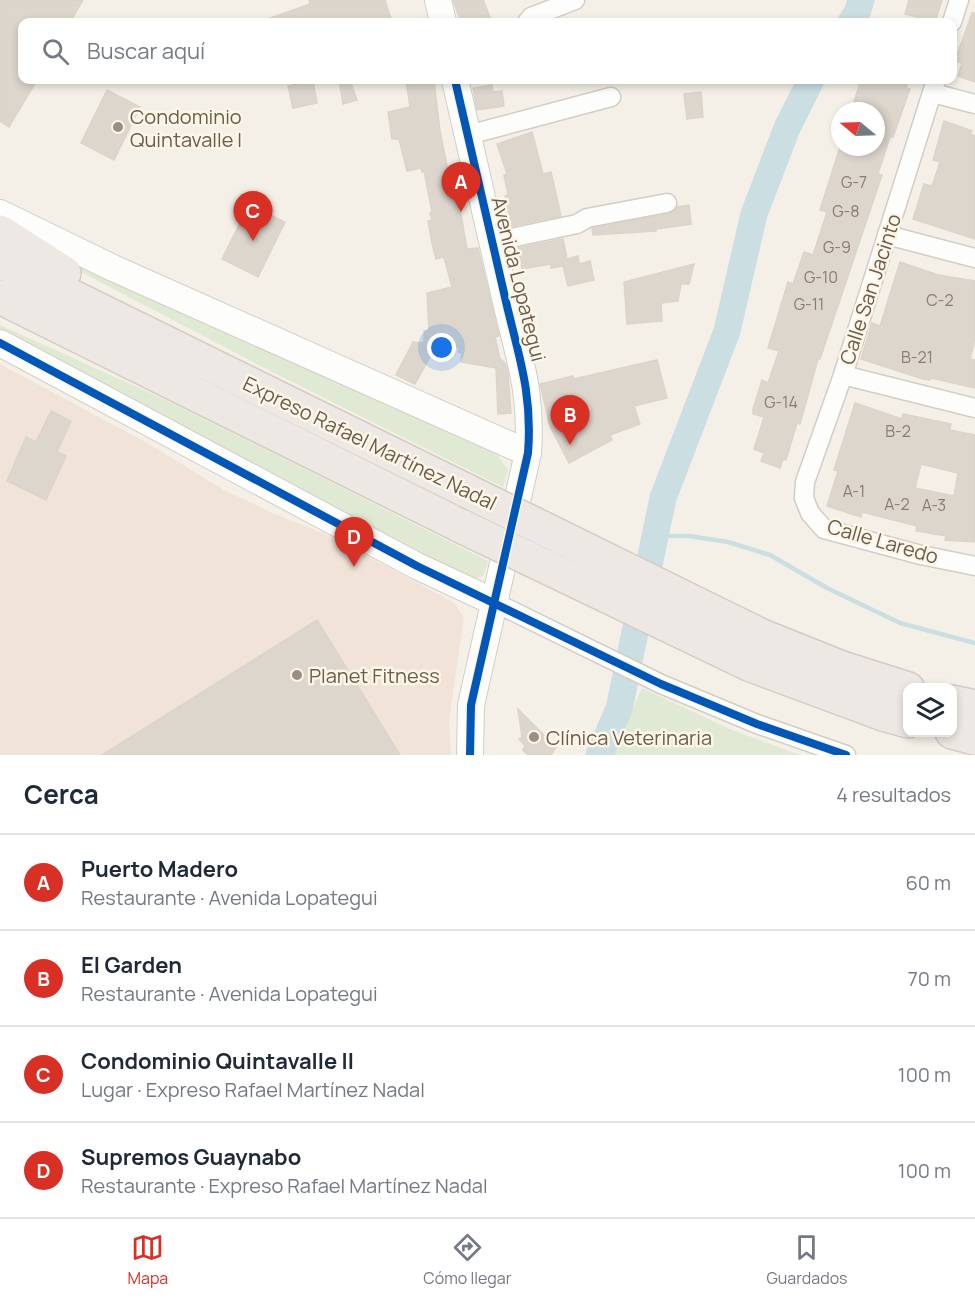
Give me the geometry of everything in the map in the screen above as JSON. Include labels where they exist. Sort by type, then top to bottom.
[{"type":"highway","points":[[0,232],[67,275],[121,320]]},
{"type":"highway","name":"Expreso Rafael Martínez Nadal","points":[[0,261],[467,491],[757,650],[883,714],[903,719]]},
{"type":"highway","name":"Expreso Rafael Martínez Nadal","points":[[0,297],[461,526],[757,650],[842,668],[903,687]]},
{"type":"highway","points":[[0,318],[32,331],[105,349]]},
{"type":"highway","points":[[957,703],[975,707]]},
{"type":"highway","points":[[957,733],[975,738]]},
{"type":"street","points":[[438,0],[442,18]]},
{"type":"street","points":[[530,18],[575,0]]},
{"type":"street","points":[[953,18],[959,0]]},
{"type":"street","name":"Avenida Lopategui","points":[[458,84],[492,242],[526,378],[530,414],[528,453],[471,705],[470,755]]},
{"type":"street","points":[[934,86],[975,104]]},
{"type":"street","name":"Calle San Jacinto","points":[[804,498],[805,482],[843,375],[934,86]]},
{"type":"street","points":[[468,135],[611,97]]},
{"type":"street","points":[[492,242],[577,224],[587,218],[667,203]]},
{"type":"street","points":[[0,213],[113,268],[528,453]]},
{"type":"street","points":[[888,235],[975,258]]},
{"type":"street","points":[[0,343],[417,566],[661,684],[757,724],[840,754]]},
{"type":"street","points":[[843,375],[975,408]]},
{"type":"street","name":"Calle Laredo","points":[[804,498],[810,513],[824,529],[921,555],[975,566]]},
{"type":"shaded area","points":[[0,364],[149,444],[224,490],[325,534],[453,602],[464,617],[449,721],[451,755],[0,755]]},
{"type":"green space","points":[[61,252],[495,452],[508,470],[503,487],[274,373],[58,260]]},
{"type":"green space","points":[[0,325],[170,402],[488,561],[483,576],[469,580],[0,334]]},
{"type":"green space","points":[[642,688],[732,730],[800,755],[612,755]]},
{"type":"building","points":[[0,0],[83,0],[72,18],[18,18],[18,84],[35,84],[9,127],[0,121]]},
{"type":"building","points":[[309,0],[385,0],[391,18],[271,18],[310,4]]},
{"type":"building","points":[[453,0],[483,0],[490,18],[460,18]]},
{"type":"building","points":[[909,0],[942,0],[936,18],[920,18],[905,14]]},
{"type":"building","points":[[972,13],[975,13],[975,82],[958,76],[962,63],[957,62],[957,55]]},
{"type":"building","points":[[314,84],[317,103],[293,108],[288,86]]},
{"type":"building","points":[[340,84],[351,84],[357,100],[343,104]]},
{"type":"building","points":[[407,84],[434,84],[440,131],[450,181],[455,180],[467,249],[478,248],[499,336],[495,337],[500,359],[505,363],[508,374],[511,413],[498,414],[496,368],[461,362],[462,353],[458,352],[459,347],[436,346],[415,384],[396,375],[413,342],[424,343],[424,331],[429,331],[427,293],[452,287],[444,257],[436,259],[432,243],[428,221],[432,220],[430,213],[432,212],[424,171],[422,172],[421,168],[407,171],[399,139],[392,139],[388,112],[410,107]]},
{"type":"building","points":[[860,84],[908,84],[906,88],[910,89],[893,137],[890,137],[885,152],[885,102],[854,102]]},
{"type":"building","points":[[492,85],[493,92],[502,91],[504,106],[477,110],[473,88]]},
{"type":"building","name":"Condominio Quintavalle I","points":[[107,90],[140,107],[114,160],[81,143]]},
{"type":"building","points":[[701,92],[703,117],[687,119],[684,94]]},
{"type":"building","points":[[944,121],[972,131],[970,134],[975,136],[975,239],[913,219],[924,184],[932,186],[940,162],[933,160]]},
{"type":"building","points":[[532,132],[543,174],[551,172],[561,216],[511,226],[505,196],[508,195],[504,175],[507,174],[497,144]]},
{"type":"building","points":[[837,156],[884,156],[878,174],[882,175],[820,359],[818,359],[800,424],[797,423],[786,460],[783,459],[780,468],[761,461],[764,453],[754,449],[764,417],[753,414],[753,409],[762,380],[768,383],[779,351],[768,348],[788,282],[793,284],[804,252],[813,255],[827,212],[820,210]]},
{"type":"building","points":[[249,205],[285,222],[258,277],[222,259]]},
{"type":"building","points":[[689,205],[691,224],[656,229],[656,231],[593,235],[592,228],[669,214],[677,207]]},
{"type":"building","points":[[563,239],[567,259],[578,256],[579,264],[590,261],[594,280],[568,286],[563,266],[551,268],[551,264],[522,269],[518,248]]},
{"type":"building","points":[[900,262],[938,275],[975,281],[975,339],[970,359],[975,360],[975,388],[931,378],[930,380],[923,379],[861,359],[872,323],[880,326]]},
{"type":"building","points":[[694,264],[689,284],[681,284],[678,301],[661,303],[662,321],[627,324],[624,282]]},
{"type":"building","points":[[657,360],[667,398],[634,406],[640,424],[610,435],[612,440],[569,463],[550,426],[540,384],[573,376],[574,379]]},
{"type":"building","points":[[855,403],[902,419],[903,414],[951,424],[950,430],[975,435],[975,542],[945,540],[946,536],[916,531],[917,526],[862,512],[861,517],[827,506],[838,471],[834,470]],"holes":[[[921,464],[958,473],[954,496],[915,488]]]},
{"type":"building","points":[[51,411],[71,421],[57,452],[66,456],[46,500],[7,481],[26,437],[36,442]]},
{"type":"building","points":[[317,620],[400,755],[102,755]]},
{"type":"building","name":"Clínica Veterinaria","points":[[518,709],[556,747],[551,755],[528,755],[523,750],[525,746],[519,739],[522,737]]},
{"type":"waterway","points":[[854,18],[861,0]]},
{"type":"waterway","points":[[599,755],[619,709],[663,498],[727,331],[754,214],[787,128],[809,84]]},
{"type":"waterway","points":[[656,536],[689,536],[728,542],[770,555],[827,588],[900,623],[975,643]]},
{"type":"cycle path","points":[[456,84],[523,372],[529,430],[528,453],[471,705],[470,755]]},
{"type":"cycle path","points":[[0,343],[417,566],[661,684],[757,724],[846,755]]},
{"type":"place","name":"Condominio Quintavalle I","points":[[118,127]]},
{"type":"place","name":"Puerto Madero","points":[[461,212]]},
{"type":"place","name":"Condominio Quintavalle II","points":[[253,241]]},
{"type":"place","name":"El Garden","points":[[570,445]]},
{"type":"place","name":"Supremos Guaynabo","points":[[354,567]]},
{"type":"place","name":"Planet Fitness","points":[[297,675]]},
{"type":"place","name":"Clínica Veterinaria","points":[[534,737]]}]
